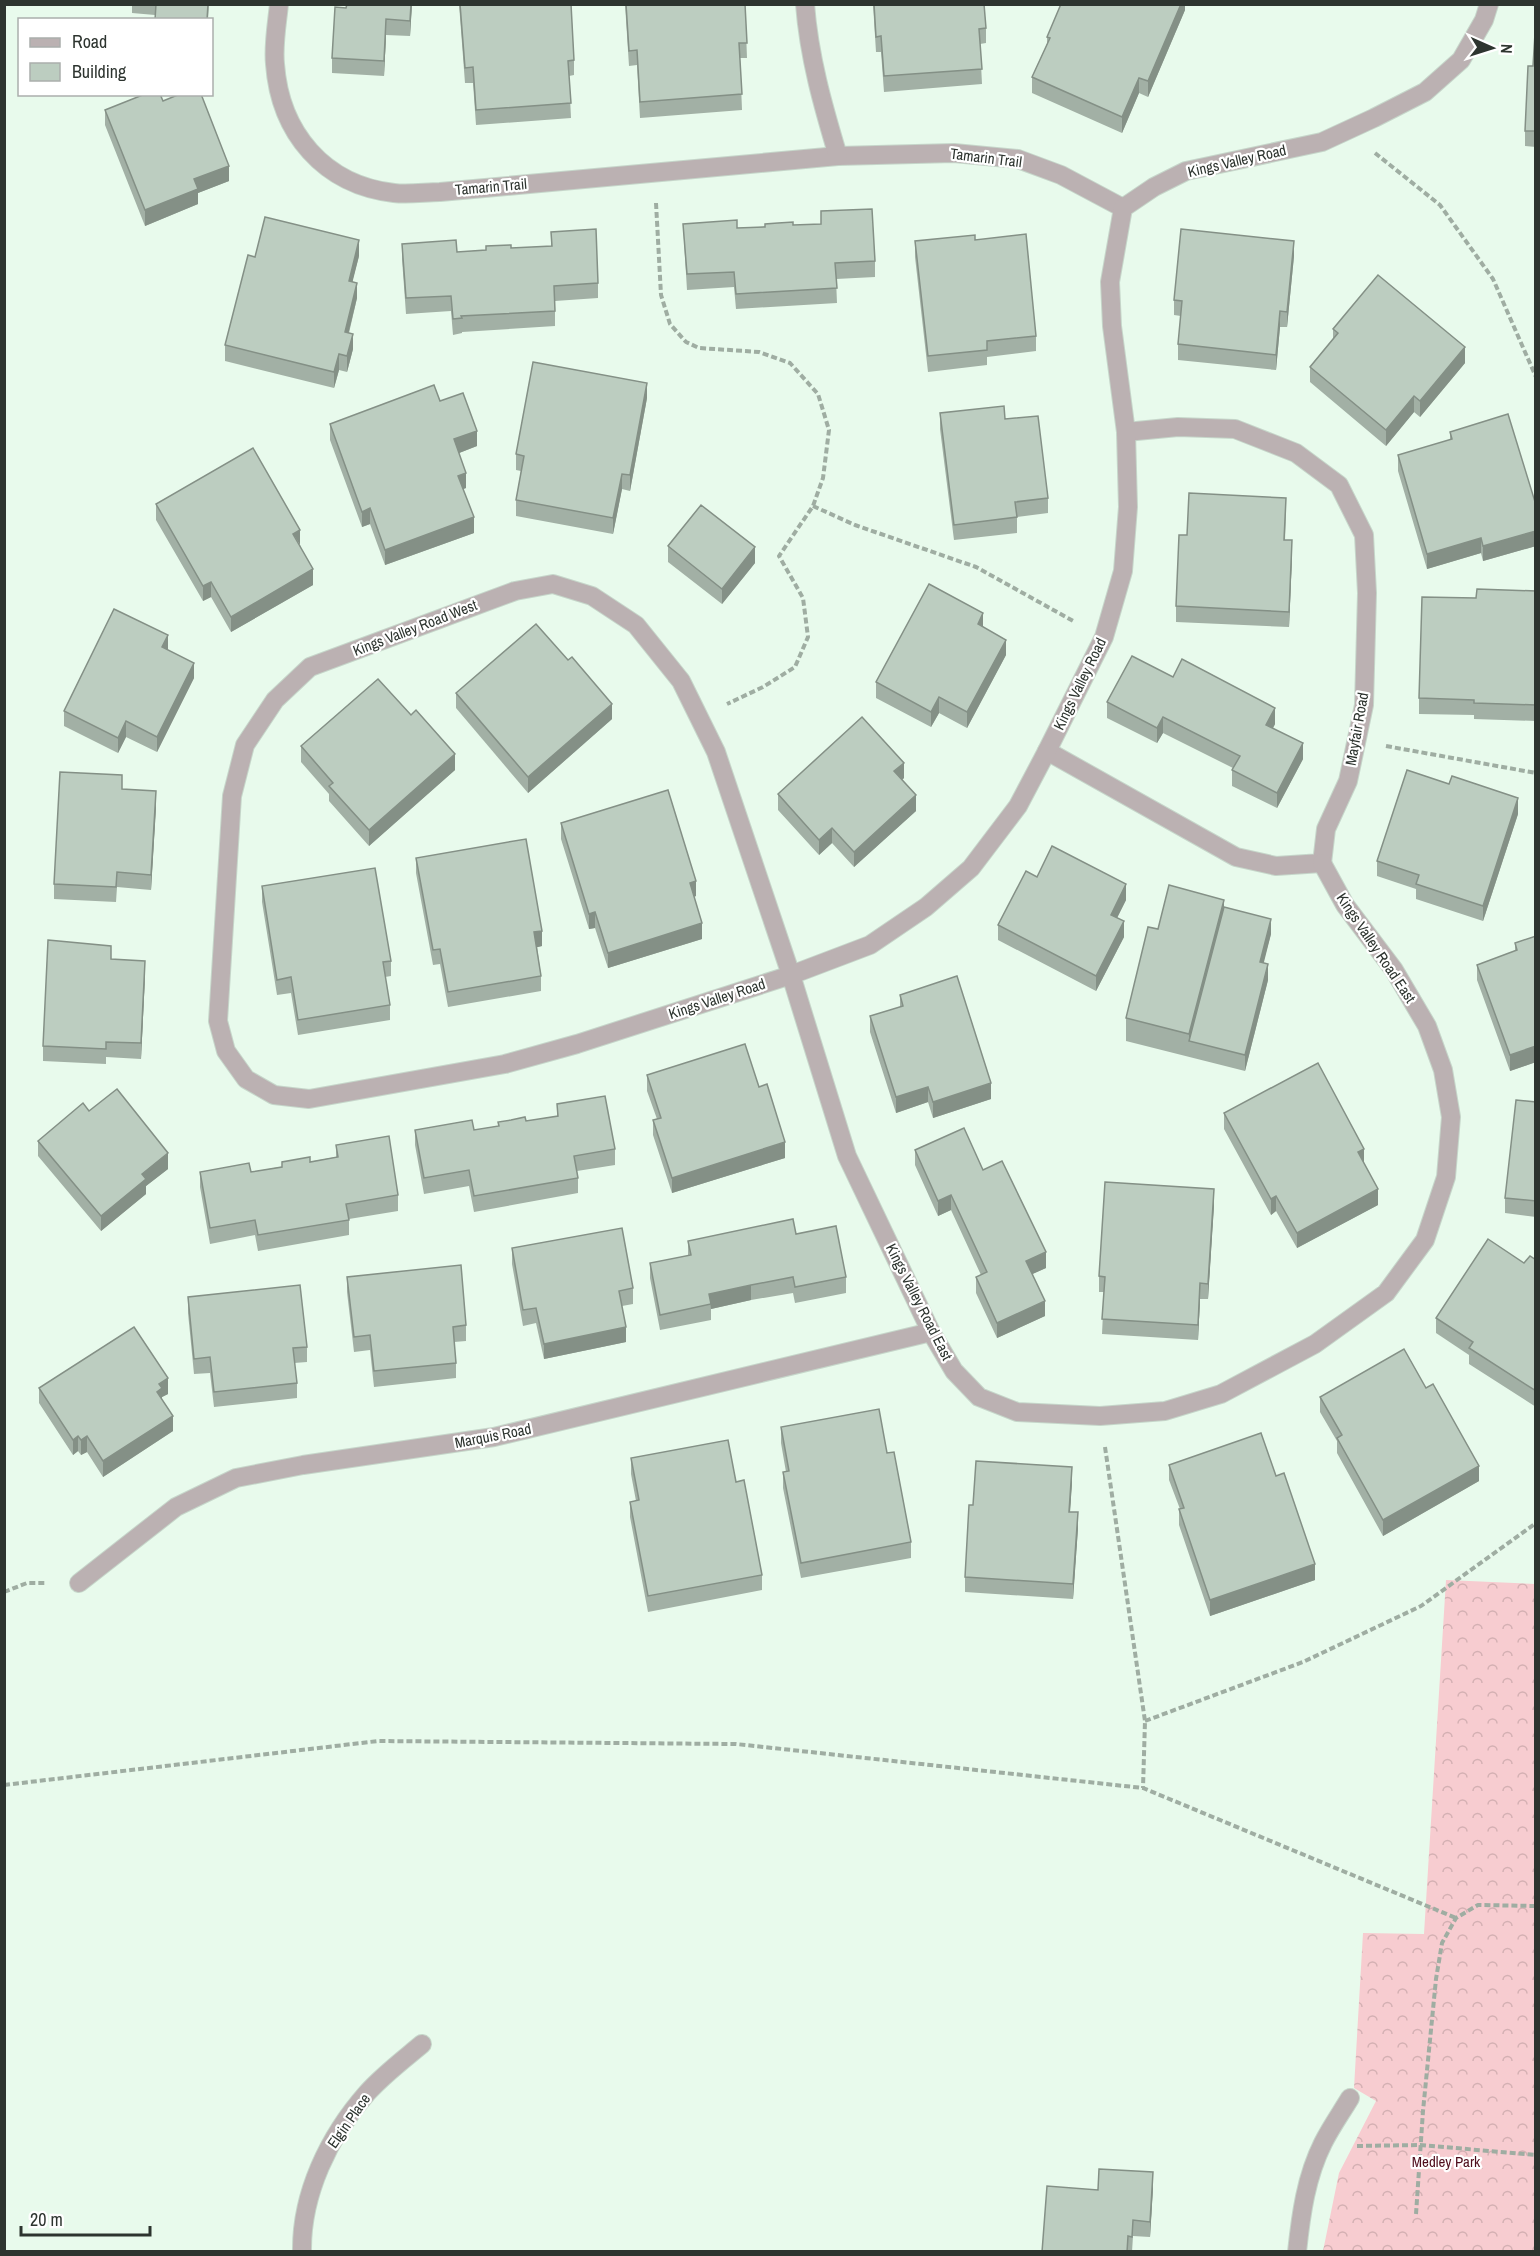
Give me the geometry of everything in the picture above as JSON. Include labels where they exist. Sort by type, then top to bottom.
[{"type":"street","name":"Tamarin Trail","points":[[279,4],[275,63],[282,107],[299,141],[327,168],[362,186],[395,193],[440,192],[838,156],[954,153],[1018,159],[1061,175],[1123,208]]},
{"type":"street","points":[[805,4],[812,56],[822,104],[838,156]]},
{"type":"street","name":"Kings Valley Road","points":[[309,1099],[505,1065],[791,975],[870,945],[927,907],[971,868],[1018,807],[1047,751],[1104,637],[1123,571],[1128,507],[1126,432],[1112,326],[1110,282],[1123,208],[1154,187],[1186,171],[1322,142],[1425,92],[1461,60],[1484,20],[1489,4]]},
{"type":"street","name":"Mayfair Road","points":[[1126,432],[1178,427],[1234,429],[1296,453],[1339,485],[1364,535],[1367,593],[1364,705],[1348,782],[1326,829],[1322,863]]},
{"type":"street","name":"Kings Valley Road West","points":[[309,1099],[274,1095],[246,1079],[226,1051],[218,1021],[232,796],[245,745],[275,700],[310,668],[515,591],[553,584],[591,596],[636,625],[681,681],[716,752],[791,975]]},
{"type":"street","points":[[1047,751],[1236,857],[1276,866],[1322,863]]},
{"type":"street","name":"Kings Valley Road East","points":[[791,975],[847,1156],[932,1332],[954,1371],[979,1397],[1017,1412],[1100,1416],[1165,1411],[1221,1394],[1315,1344],[1386,1293],[1425,1240],[1446,1177],[1451,1117],[1443,1070],[1421,1016],[1394,970],[1345,905],[1322,863]]},
{"type":"street","name":"Marquis Road","points":[[79,1583],[176,1508],[236,1479],[303,1465],[494,1437],[932,1332]]},
{"type":"street","name":"Elgin Place","points":[[302,2252],[302,2238],[311,2187],[331,2143],[366,2094],[422,2044]]},
{"type":"street","points":[[1297,2252],[1302,2205],[1312,2169],[1324,2141],[1350,2098]]},
{"type":"path","points":[[1347,131],[1440,205],[1493,279],[1536,377]]},
{"type":"path","points":[[654,173],[661,296],[670,324],[686,342],[699,348],[759,352],[790,363],[818,394],[829,430],[823,478],[813,506],[779,556],[803,598],[808,637],[795,667],[763,687],[699,718]]},
{"type":"path","points":[[813,506],[855,525],[976,567],[1104,637]]},
{"type":"path","points":[[1357,740],[1536,773]]},
{"type":"path","points":[[1100,1416],[1145,1721],[1143,1788]]},
{"type":"path","points":[[1145,1721],[1303,1662],[1421,1606],[1536,1522]]},
{"type":"path","points":[[4,1592],[27,1583],[79,1583]]},
{"type":"path","points":[[4,1785],[378,1741],[736,1744],[1143,1788],[1456,1918]]},
{"type":"path","points":[[1416,2214],[1420,2145],[1436,1979],[1442,1943],[1456,1918],[1478,1905],[1536,1906]]},
{"type":"path","points":[[1324,2141],[1352,2146],[1420,2145],[1536,2155]]},
{"type":"green space","name":"Medley Park","points":[[1446,1580],[1535,1584],[1535,2251],[1323,2251],[1339,2173],[1376,2101],[1354,2088],[1363,1933],[1424,1934]]},
{"type":"building","points":[[156,4],[208,4],[207,18],[155,18]]},
{"type":"building","points":[[347,4],[411,4],[410,21],[386,19],[384,61],[332,58],[335,7],[346,8]]},
{"type":"building","points":[[460,4],[571,4],[574,60],[568,61],[571,103],[476,110],[473,67],[465,68]]},
{"type":"building","points":[[626,4],[745,4],[747,43],[739,43],[742,94],[640,102],[637,50],[629,51]]},
{"type":"building","points":[[874,4],[984,4],[986,28],[979,29],[982,69],[884,76],[881,36],[876,37]]},
{"type":"building","points":[[1061,4],[1181,4],[1148,81],[1139,78],[1122,117],[1032,77],[1050,38],[1047,37]]},
{"type":"building","points":[[1536,17],[1536,131],[1525,131],[1528,66],[1533,66]]},
{"type":"building","points":[[140,96],[161,96],[163,101],[175,96],[202,96],[229,166],[194,179],[198,189],[145,210],[105,110]]},
{"type":"building","points":[[872,209],[875,261],[835,263],[837,288],[736,294],[734,272],[687,274],[683,224],[737,220],[737,228],[765,227],[765,224],[793,222],[793,225],[821,224],[821,211]]},
{"type":"building","points":[[265,217],[359,240],[349,281],[357,283],[345,332],[353,334],[347,356],[339,354],[334,372],[225,345],[248,255],[255,257]]},
{"type":"building","points":[[596,229],[598,283],[554,286],[555,311],[461,316],[462,318],[453,319],[451,296],[406,298],[402,244],[456,240],[457,252],[486,250],[486,246],[511,245],[511,248],[552,246],[551,232]]},
{"type":"building","points":[[1181,229],[1294,241],[1287,312],[1280,311],[1276,355],[1178,344],[1182,301],[1174,300]]},
{"type":"building","points":[[1026,234],[1036,336],[987,341],[987,350],[928,356],[915,241],[975,235],[975,240]]},
{"type":"building","points":[[1378,275],[1465,347],[1420,401],[1414,396],[1386,430],[1310,367],[1338,333],[1333,329]]},
{"type":"building","points":[[533,362],[647,383],[630,475],[622,474],[613,518],[516,500],[524,456],[516,454]]},
{"type":"building","points":[[434,385],[440,401],[463,393],[477,431],[454,439],[466,473],[458,476],[474,517],[385,550],[370,508],[362,512],[330,424]]},
{"type":"building","points":[[1004,406],[1005,419],[1038,416],[1048,498],[1015,502],[1017,517],[954,525],[940,413]]},
{"type":"building","points":[[1508,414],[1536,505],[1536,531],[1483,546],[1481,538],[1427,554],[1398,455],[1452,439],[1450,432]]},
{"type":"building","points":[[253,448],[300,530],[293,534],[313,569],[231,617],[211,582],[203,586],[156,504]]},
{"type":"building","points":[[1189,493],[1286,498],[1284,540],[1292,540],[1289,612],[1176,606],[1179,535],[1187,535]]},
{"type":"building","points":[[701,505],[755,547],[722,589],[668,546]]},
{"type":"building","points":[[929,584],[983,613],[978,624],[1006,640],[967,712],[939,697],[931,712],[876,682]]},
{"type":"building","points":[[1477,589],[1536,591],[1536,705],[1419,698],[1422,597],[1476,598]]},
{"type":"building","points":[[114,609],[168,635],[162,647],[194,663],[157,737],[126,721],[118,738],[64,711]]},
{"type":"building","points":[[536,624],[568,660],[572,657],[612,704],[528,777],[456,693]]},
{"type":"building","points":[[1132,656],[1173,677],[1182,659],[1275,708],[1266,725],[1303,743],[1277,793],[1232,770],[1240,756],[1163,717],[1157,728],[1107,702]]},
{"type":"building","points":[[378,679],[411,715],[416,710],[455,754],[369,830],[329,786],[333,783],[301,746]]},
{"type":"building","points":[[862,717],[904,763],[894,771],[916,795],[854,852],[832,828],[819,840],[778,794]]},
{"type":"building","points":[[1407,770],[1449,784],[1452,776],[1518,798],[1483,906],[1416,884],[1419,875],[1377,861]]},
{"type":"building","points":[[60,772],[122,775],[122,789],[156,791],[151,875],[117,872],[116,887],[54,884]]},
{"type":"building","points":[[668,790],[696,881],[690,883],[702,923],[608,953],[595,912],[589,914],[561,823]]},
{"type":"building","points":[[526,839],[542,931],[534,932],[541,976],[448,992],[440,949],[433,950],[416,858]]},
{"type":"building","points":[[1052,846],[1126,884],[1111,915],[1124,921],[1096,976],[998,925],[1026,871],[1037,877]]},
{"type":"building","points":[[375,868],[391,961],[383,962],[390,1005],[298,1020],[291,977],[277,980],[262,886]]},
{"type":"building","points":[[1169,885],[1224,900],[1189,1034],[1126,1018],[1148,927],[1158,929]]},
{"type":"building","points":[[1224,907],[1271,919],[1260,962],[1268,964],[1245,1055],[1189,1041]]},
{"type":"building","points":[[1536,936],[1536,1046],[1510,1055],[1477,965],[1517,950],[1515,943]]},
{"type":"building","points":[[48,940],[111,946],[111,959],[145,961],[141,1043],[106,1042],[106,1049],[43,1046]]},
{"type":"building","points":[[957,976],[991,1083],[933,1102],[928,1087],[896,1097],[870,1016],[903,1006],[900,995]]},
{"type":"building","points":[[745,1044],[759,1087],[767,1084],[785,1142],[672,1178],[653,1120],[661,1118],[647,1075]]},
{"type":"building","points":[[1318,1063],[1364,1149],[1358,1152],[1378,1189],[1297,1233],[1276,1196],[1271,1199],[1224,1113]]},
{"type":"building","points":[[117,1089],[168,1153],[142,1174],[146,1179],[101,1216],[38,1141],[83,1103],[89,1111]]},
{"type":"building","points":[[605,1096],[615,1149],[574,1156],[578,1178],[474,1196],[469,1170],[424,1178],[415,1130],[472,1120],[474,1130],[499,1126],[498,1122],[525,1117],[526,1121],[558,1116],[557,1104]]},
{"type":"building","points":[[1516,1100],[1536,1102],[1536,1201],[1505,1198]]},
{"type":"building","points":[[964,1128],[983,1170],[1002,1161],[1046,1252],[1026,1261],[1045,1301],[997,1323],[976,1277],[987,1272],[951,1195],[938,1201],[915,1150]]},
{"type":"building","points":[[389,1136],[398,1195],[346,1204],[349,1220],[258,1235],[255,1220],[210,1228],[200,1172],[249,1163],[251,1172],[282,1167],[282,1162],[310,1157],[310,1162],[338,1157],[336,1145]]},
{"type":"building","points":[[1105,1182],[1214,1189],[1208,1284],[1200,1283],[1198,1325],[1102,1319],[1105,1277],[1099,1276]]},
{"type":"building","points":[[793,1219],[796,1234],[836,1226],[846,1277],[795,1287],[793,1277],[751,1285],[709,1294],[711,1304],[660,1315],[650,1263],[691,1255],[688,1241]]},
{"type":"building","points":[[622,1228],[633,1288],[619,1291],[626,1327],[544,1344],[536,1308],[523,1310],[512,1248]]},
{"type":"building","points":[[1488,1239],[1524,1263],[1530,1256],[1536,1260],[1536,1391],[1469,1348],[1473,1342],[1436,1318]]},
{"type":"building","points":[[461,1265],[466,1325],[453,1327],[456,1363],[374,1371],[370,1335],[354,1337],[347,1277]]},
{"type":"building","points":[[300,1285],[307,1347],[293,1348],[297,1383],[214,1392],[210,1357],[194,1359],[188,1297]]},
{"type":"building","points":[[134,1327],[168,1378],[159,1384],[162,1388],[157,1392],[173,1416],[103,1461],[87,1436],[81,1440],[78,1436],[73,1440],[39,1388]]},
{"type":"building","points":[[1404,1349],[1426,1388],[1433,1384],[1479,1466],[1383,1520],[1337,1438],[1342,1435],[1320,1397]]},
{"type":"building","points":[[879,1409],[887,1453],[894,1452],[911,1542],[801,1563],[783,1472],[789,1471],[781,1427]]},
{"type":"building","points":[[1261,1433],[1276,1476],[1284,1473],[1315,1564],[1210,1600],[1179,1509],[1184,1508],[1169,1465]]},
{"type":"building","points":[[728,1440],[736,1482],[744,1480],[762,1575],[648,1596],[630,1502],[639,1500],[631,1458]]},
{"type":"building","points":[[976,1461],[1072,1467],[1069,1512],[1078,1512],[1073,1584],[965,1577],[969,1505],[973,1505]]},
{"type":"building","points":[[1099,2169],[1153,2172],[1150,2222],[1133,2220],[1132,2237],[1128,2236],[1127,2252],[1042,2252],[1047,2186],[1098,2190]]}]
